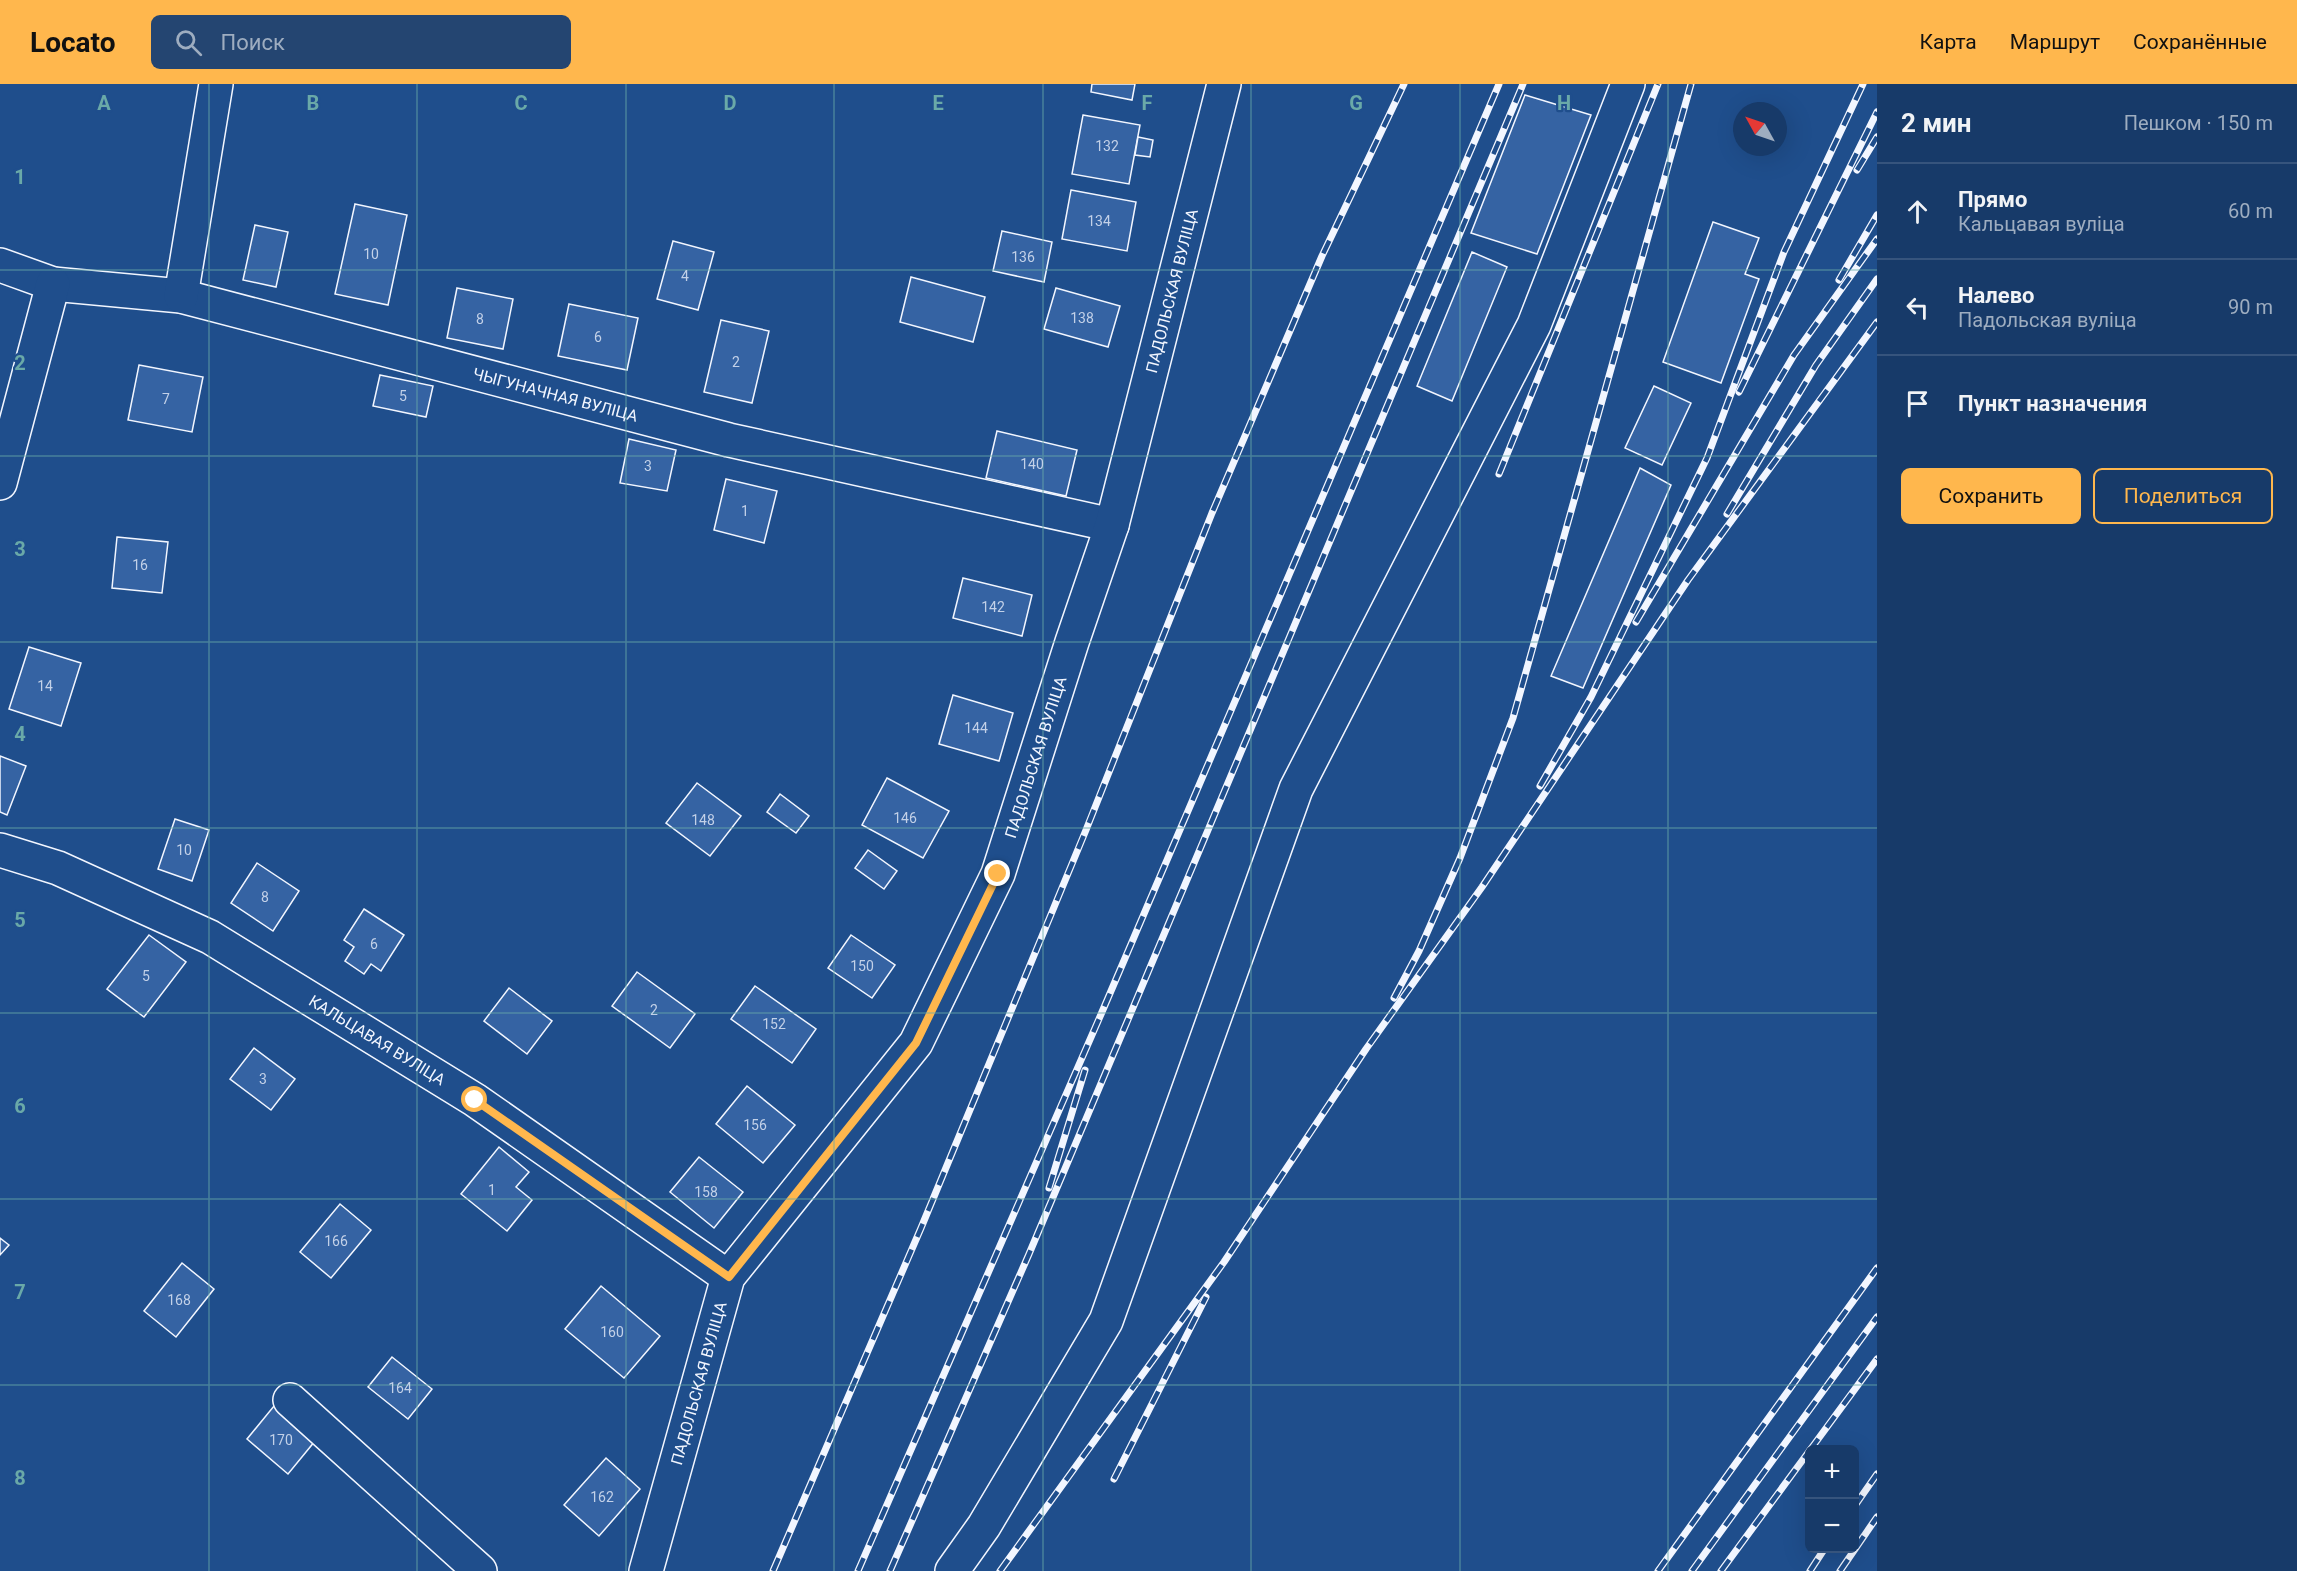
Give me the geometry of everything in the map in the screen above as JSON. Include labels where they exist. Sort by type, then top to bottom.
[{"type":"street","points":[[181,296],[216,84]]},
{"type":"street","name":"ПАДОЛЬСКАЯ ВУЛІЦА","points":[[646,1571],[729,1277],[916,1043],[998,874],[1112,525],[1224,84]]},
{"type":"street","points":[[952,1571],[984,1526],[1106,1321],[1296,789],[1534,326],[1628,84]]},
{"type":"street","name":"ЧЫГУНАЧНАЯ ВУЛІЦА","points":[[0,265],[53,284],[181,296],[729,440],[1112,525]]},
{"type":"street","points":[[0,483],[53,284]]},
{"type":"street","name":"КАЛЬЦАВАЯ ВУЛІЦА","points":[[0,850],[58,868],[210,937],[475,1100],[729,1277]]},
{"type":"street","points":[[290,1400],[480,1571]]},
{"type":"building","points":[[1092,84],[1135,84],[1132,100],[1091,92]]},
{"type":"building","points":[[1525,95],[1591,115],[1537,254],[1471,233]]},
{"type":"building","points":[[1083,115],[1140,125],[1129,184],[1072,174]]},
{"type":"building","points":[[1138,137],[1153,140],[1150,157],[1135,155]]},
{"type":"building","points":[[1071,190],[1136,202],[1127,251],[1062,239]]},
{"type":"building","points":[[355,204],[407,215],[388,305],[335,294]]},
{"type":"building","points":[[1713,222],[1759,238],[1745,274],[1759,279],[1721,383],[1663,362]]},
{"type":"building","points":[[255,225],[288,232],[276,287],[243,280]]},
{"type":"building","points":[[1002,231],[1052,242],[1044,282],[993,271]]},
{"type":"building","points":[[673,241],[714,252],[698,310],[657,299]]},
{"type":"building","points":[[1472,252],[1507,267],[1452,401],[1417,386]]},
{"type":"building","points":[[911,277],[985,297],[973,342],[900,322]]},
{"type":"building","points":[[457,288],[513,299],[503,349],[447,338]]},
{"type":"building","points":[[1056,288],[1120,306],[1108,347],[1044,329]]},
{"type":"building","points":[[569,304],[638,318],[627,370],[558,356]]},
{"type":"building","points":[[721,320],[769,331],[752,403],[704,392]]},
{"type":"building","points":[[139,365],[203,377],[192,432],[128,420]]},
{"type":"building","points":[[380,375],[433,386],[426,417],[373,406]]},
{"type":"building","points":[[1654,386],[1691,403],[1662,465],[1625,448]]},
{"type":"building","points":[[997,431],[1077,450],[1066,496],[986,478]]},
{"type":"building","points":[[629,439],[676,450],[667,491],[620,483]]},
{"type":"building","points":[[1640,468],[1671,485],[1583,688],[1551,676]]},
{"type":"building","points":[[726,479],[777,491],[764,543],[714,530]]},
{"type":"building","points":[[117,537],[168,542],[162,593],[112,588]]},
{"type":"building","points":[[963,578],[1032,595],[1022,636],[953,618]]},
{"type":"building","points":[[29,647],[81,663],[61,726],[9,709]]},
{"type":"building","points":[[953,695],[1013,713],[999,761],[939,744]]},
{"type":"building","points":[[0,756],[26,766],[7,815],[0,812]]},
{"type":"building","points":[[887,778],[949,811],[923,858],[862,825]]},
{"type":"building","points":[[697,783],[741,816],[710,856],[666,823]]},
{"type":"building","points":[[780,794],[809,816],[796,833],[767,812]]},
{"type":"building","points":[[175,819],[209,830],[192,881],[158,869]]},
{"type":"building","points":[[868,850],[897,871],[884,889],[855,868]]},
{"type":"building","points":[[257,863],[299,891],[273,931],[231,903]]},
{"type":"building","points":[[364,909],[404,935],[381,971],[371,964],[364,974],[345,961],[354,947],[344,940]]},
{"type":"building","points":[[149,935],[186,962],[144,1017],[107,989]]},
{"type":"building","points":[[851,935],[895,965],[872,998],[828,968]]},
{"type":"building","points":[[637,972],[695,1014],[670,1048],[612,1006]]},
{"type":"building","points":[[755,986],[816,1029],[792,1063],[731,1019]]},
{"type":"building","points":[[509,988],[552,1021],[527,1054],[484,1021]]},
{"type":"building","points":[[254,1048],[295,1079],[271,1110],[230,1079]]},
{"type":"building","points":[[747,1086],[795,1125],[763,1163],[716,1124]]},
{"type":"building","points":[[499,1147],[529,1172],[516,1187],[532,1200],[507,1231],[461,1194]]},
{"type":"building","points":[[699,1157],[743,1192],[714,1228],[670,1192]]},
{"type":"building","points":[[340,1204],[371,1230],[331,1278],[300,1252]]},
{"type":"building","points":[[0,1238],[9,1245],[0,1255]]},
{"type":"building","points":[[182,1263],[214,1289],[176,1337],[144,1311]]},
{"type":"building","points":[[601,1286],[660,1336],[624,1378],[565,1329]]},
{"type":"building","points":[[392,1357],[432,1389],[408,1419],[368,1387]]},
{"type":"building","points":[[274,1406],[315,1441],[288,1474],[247,1439]]},
{"type":"building","points":[[606,1458],[640,1489],[599,1536],[564,1505]]},
{"type":"railway","points":[[773,1571],[921,1228],[1086,830],[1212,513],[1322,256],[1404,84]]},
{"type":"railway","points":[[858,1571],[1102,1012],[1499,84]]},
{"type":"railway","points":[[890,1571],[1029,1254],[1523,84]]},
{"type":"railway","points":[[1499,474],[1658,84]]},
{"type":"railway","points":[[1394,998],[1419,951],[1460,858],[1513,718],[1691,84]]},
{"type":"railway","points":[[1540,786],[1591,697],[1707,458],[1784,252],[1863,84]]},
{"type":"railway","points":[[1739,392],[1877,112]]},
{"type":"railway","points":[[1857,170],[1877,137]]},
{"type":"railway","points":[[1839,280],[1877,215]]},
{"type":"railway","points":[[1636,622],[1794,355],[1877,239]]},
{"type":"railway","points":[[1727,514],[1816,365],[1877,279]]},
{"type":"railway","points":[[1000,1571],[1224,1262],[1366,1049],[1482,887],[1688,580],[1877,322]]},
{"type":"railway","points":[[1049,1188],[1085,1070]]},
{"type":"railway","points":[[1658,1571],[1877,1268]]},
{"type":"railway","points":[[1114,1479],[1206,1297]]},
{"type":"railway","points":[[1692,1571],[1877,1317]]},
{"type":"railway","points":[[1814,1445],[1877,1359]]},
{"type":"railway","points":[[1721,1571],[1805,1457]]},
{"type":"railway","points":[[1859,1500],[1877,1474]]},
{"type":"railway","points":[[1840,1571],[1877,1517]]},
{"type":"railway","points":[[1810,1571],[1822,1553]]},
{"type":"route","points":[[475,1100],[729,1277],[916,1043],[998,874]]}]
